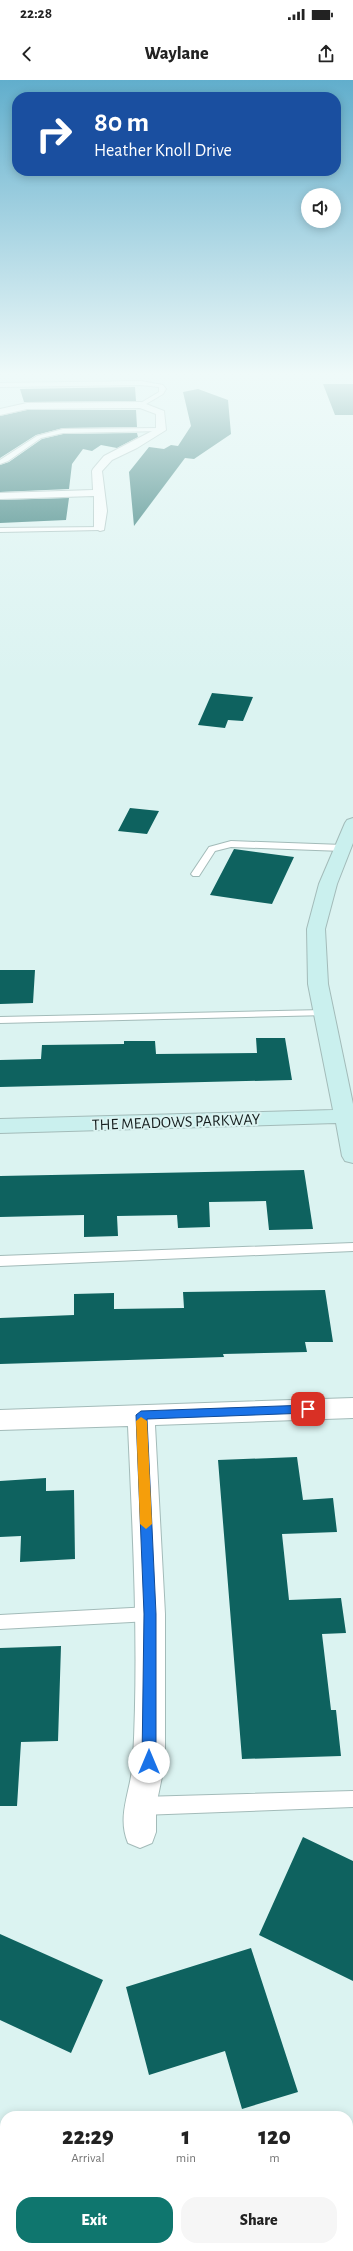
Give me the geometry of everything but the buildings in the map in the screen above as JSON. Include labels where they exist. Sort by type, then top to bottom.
[{"type":"main road","points":[[353,823],[328,884],[316,929],[318,984],[349,1116],[353,1156]]},
{"type":"main road","name":"THE MEADOWS PARKWAY","points":[[0,1126],[349,1116]]},
{"type":"street","points":[[97,476],[101,511],[100,528]]},
{"type":"street","points":[[0,496],[98,493]]},
{"type":"street","points":[[0,1420],[353,1408]]},
{"type":"street","points":[[140,1819],[149,1762],[150,1614],[141,1415]]},
{"type":"lane","points":[[0,530],[100,528]]},
{"type":"lane","points":[[196,874],[212,849],[231,844],[343,848]]},
{"type":"lane","points":[[0,1020],[324,1013]]},
{"type":"lane","points":[[0,1260],[353,1247]]},
{"type":"lane","points":[[0,1622],[150,1614]]},
{"type":"lane","points":[[140,1819],[353,1799]]},
{"type":"slow traffic","points":[[141,1421],[146,1524]]},
{"type":"route","points":[[149,1762],[150,1614],[141,1415],[308,1409]]}]
